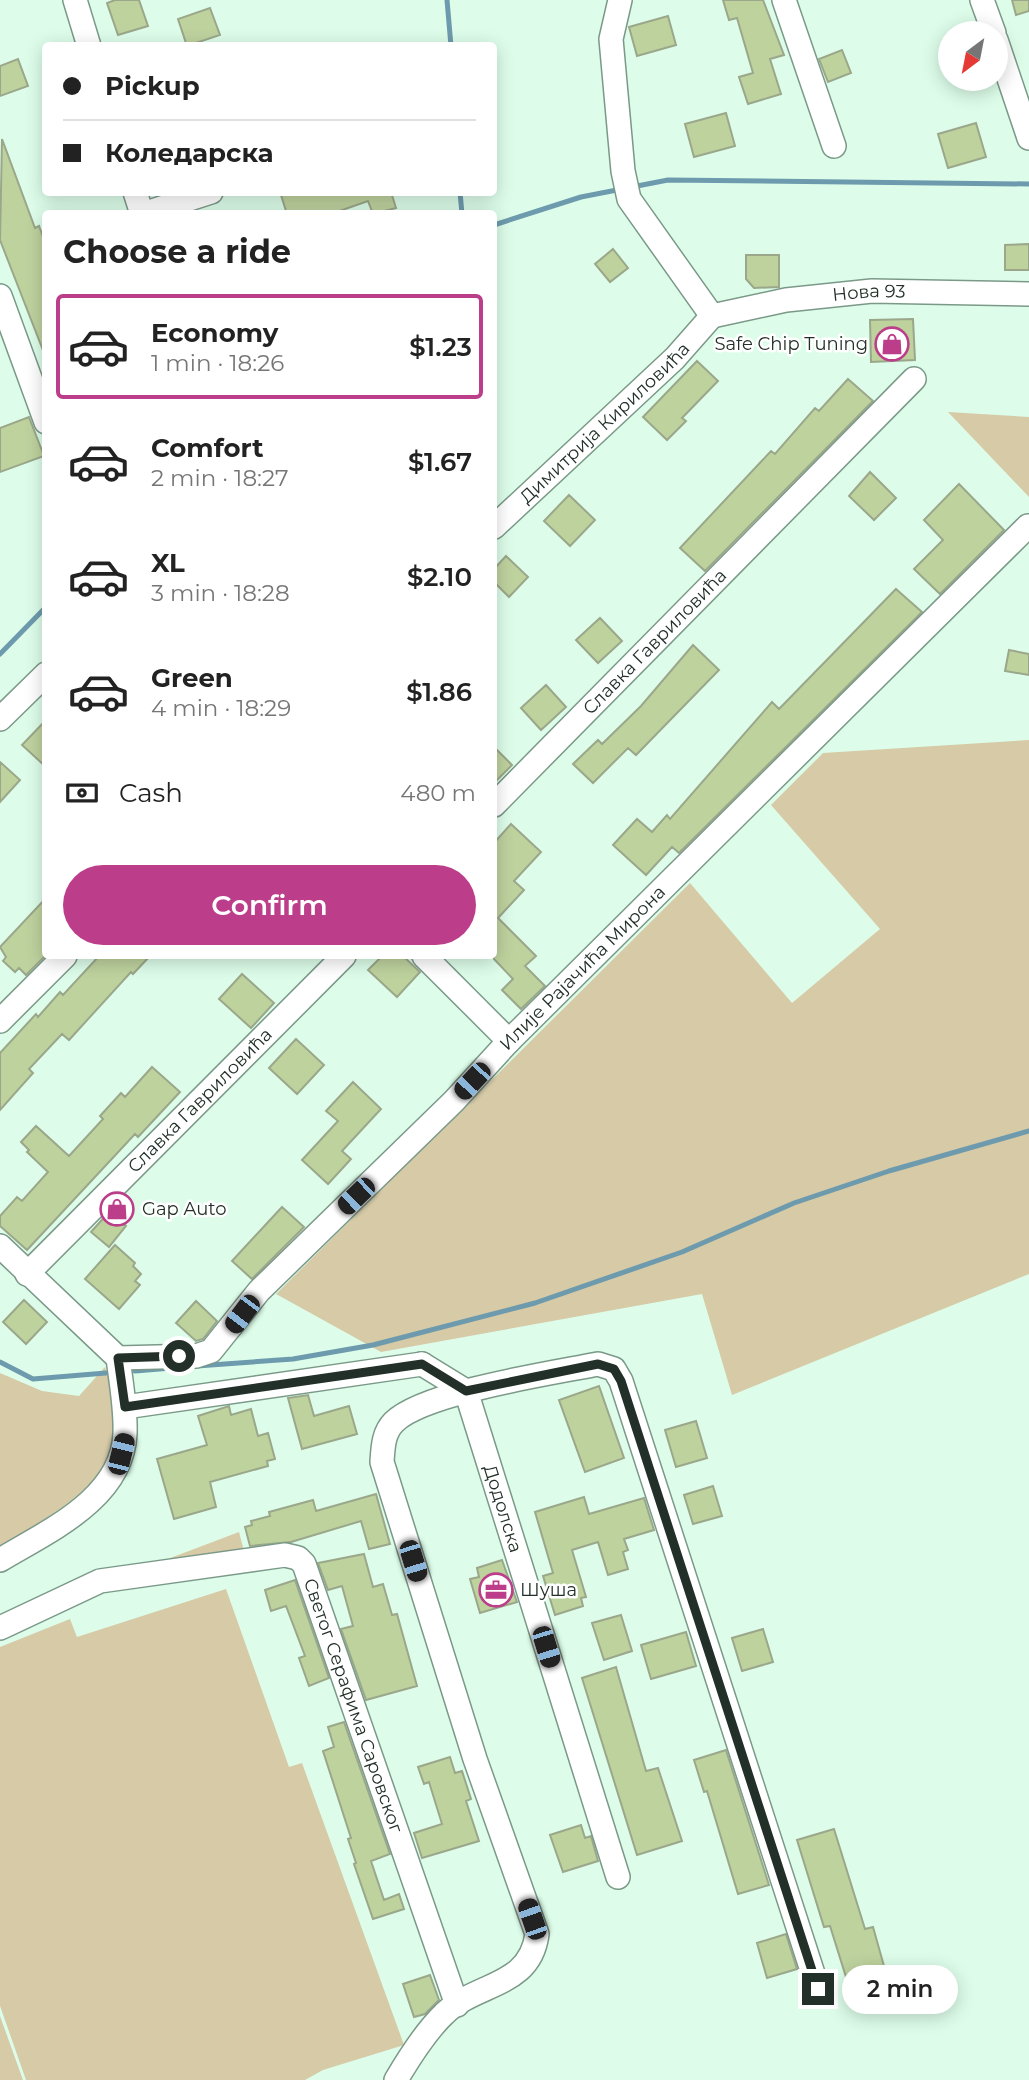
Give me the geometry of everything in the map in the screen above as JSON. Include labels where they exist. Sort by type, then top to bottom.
[{"type":"street","points":[[75,0],[88,42]]},
{"type":"street","points":[[620,0],[611,39],[622,171],[629,199],[712,316]]},
{"type":"street","points":[[784,0],[834,146]]},
{"type":"street","points":[[982,0],[990,21]]},
{"type":"street","points":[[1008,76],[1029,138]]},
{"type":"street","points":[[155,210],[198,196]]},
{"type":"street","name":"Нова 93","points":[[712,316],[786,300],[872,291],[1029,294]]},
{"type":"street","points":[[0,296],[42,411]]},
{"type":"street","name":"Димитрија Кириловића","points":[[497,524],[666,368],[712,316]]},
{"type":"street","name":"Славка Гавриловића","points":[[497,802],[914,379]]},
{"type":"street","name":"Илије Рајачића Мирона","points":[[120,1368],[211,1351],[259,1291],[454,1101],[509,1041],[1028,526]]},
{"type":"street","points":[[0,719],[42,678]]},
{"type":"street","points":[[0,1021],[62,959]]},
{"type":"street","name":"Славка Гавриловића","points":[[27,1274],[341,959]]},
{"type":"street","points":[[427,959],[509,1041]]},
{"type":"street","points":[[0,1246],[120,1368],[125,1407],[125,1436],[121,1454],[102,1490],[53,1528],[0,1560]]},
{"type":"street","points":[[125,1407],[422,1364],[466,1391]]},
{"type":"street","points":[[422,1364],[432,1378],[431,1404]]},
{"type":"street","points":[[396,2080],[444,2014],[525,1968],[535,1953],[537,1934],[475,1759],[382,1462],[383,1442],[393,1423],[410,1411],[466,1391],[598,1364],[614,1369],[621,1381],[818,1989]]},
{"type":"street","name":"Додолска","points":[[466,1391],[618,1877]]},
{"type":"street","name":"Светог Серафима Саровског","points":[[0,1628],[100,1581],[285,1555],[298,1558],[304,1564],[457,2005]]},
{"type":"shaded area","points":[[948,412],[1029,417],[1029,497]]},
{"type":"shaded area","points":[[1029,740],[1029,1274],[732,1395],[702,1294],[381,1352],[276,1294],[690,883],[792,1003],[880,929],[771,805],[823,753]]},
{"type":"shaded area","points":[[105,1367],[114,1404],[114,1434],[107,1459],[94,1479],[76,1497],[0,1548],[0,1373],[42,1391],[79,1396]]},
{"type":"shaded area","points":[[239,1532],[245,1555],[136,1571]]},
{"type":"shaded area","points":[[226,1589],[289,1767],[302,1763],[404,2045],[323,2070],[305,2080],[26,2080],[0,2006],[0,1647],[70,1619],[77,1637]]},
{"type":"shaded area","points":[[0,2016],[23,2080],[0,2080]]},
{"type":"building","points":[[115,0],[139,0],[148,26],[118,35],[107,3]]},
{"type":"building","points":[[723,0],[763,0],[784,55],[770,59],[781,94],[748,104],[739,77],[753,73],[737,18],[729,20]]},
{"type":"building","points":[[1012,0],[1029,0],[1029,11],[1016,15]]},
{"type":"building","points":[[210,8],[220,35],[199,42],[186,42],[178,19]]},
{"type":"building","points":[[668,16],[676,45],[637,56],[629,27]]},
{"type":"building","points":[[842,50],[851,73],[828,82],[819,59]]},
{"type":"building","points":[[18,59],[28,86],[0,96],[0,66]]},
{"type":"building","points":[[726,113],[735,146],[694,157],[685,124]]},
{"type":"building","points":[[976,123],[986,157],[948,168],[938,134]]},
{"type":"building","points":[[2,139],[35,228],[39,226],[42,234],[42,348],[0,240]]},
{"type":"building","points":[[281,196],[392,196],[396,208],[371,210],[368,201],[342,210],[286,210]]},
{"type":"building","points":[[1029,244],[1029,270],[1005,270],[1005,245]]},
{"type":"building","points":[[613,249],[628,268],[610,282],[595,264]]},
{"type":"building","points":[[746,255],[779,255],[779,287],[754,288],[746,279]]},
{"type":"building","name":"Safe Chip Tuning","points":[[913,319],[915,360],[871,362],[870,320]]},
{"type":"building","points":[[697,361],[718,381],[682,418],[686,421],[667,440],[643,417]]},
{"type":"building","points":[[848,379],[873,401],[705,571],[680,548],[771,451],[775,454],[815,408],[819,411]]},
{"type":"building","points":[[29,417],[42,457],[0,472],[0,428]]},
{"type":"building","points":[[870,472],[896,498],[874,520],[849,496]]},
{"type":"building","points":[[959,484],[1004,530],[940,594],[914,569],[943,540],[924,520]]},
{"type":"building","points":[[569,495],[595,520],[570,546],[544,521]]},
{"type":"building","points":[[506,556],[528,577],[509,597],[497,585],[497,566]]},
{"type":"building","points":[[896,589],[922,612],[679,853],[672,847],[646,875],[613,845],[637,819],[652,832],[667,815],[670,819],[772,702],[779,709]]},
{"type":"building","points":[[600,618],[622,641],[598,663],[576,640]]},
{"type":"building","points":[[693,645],[719,670],[636,755],[628,748],[593,783],[573,764],[598,740],[602,744],[641,706]]},
{"type":"building","points":[[1009,650],[1029,654],[1029,675],[1005,671]]},
{"type":"building","points":[[546,685],[566,707],[541,730],[521,708]]},
{"type":"building","points":[[42,724],[42,763],[22,745]]},
{"type":"building","points":[[497,750],[512,765],[497,780]]},
{"type":"building","points":[[0,762],[20,780],[0,802]]},
{"type":"building","points":[[511,824],[541,852],[514,881],[524,890],[498,918],[536,956],[525,966],[545,986],[521,1009],[502,990],[513,979],[494,959],[497,959],[497,840]]},
{"type":"building","points":[[42,902],[42,959],[26,975],[19,968],[15,972],[3,961],[6,957],[0,947]]},
{"type":"building","points":[[96,959],[147,959],[133,974],[131,972],[69,1040],[62,1034],[29,1069],[33,1073],[0,1110],[0,1053],[36,1014],[38,1017],[60,992],[63,995]]},
{"type":"building","points":[[379,959],[406,959],[420,972],[397,997],[368,970]]},
{"type":"building","points":[[242,974],[274,1003],[251,1028],[219,999]]},
{"type":"building","points":[[296,1039],[324,1065],[297,1094],[269,1068]]},
{"type":"building","points":[[152,1067],[180,1092],[138,1137],[135,1134],[27,1250],[0,1226],[0,1216],[17,1197],[22,1201],[48,1172],[27,1152],[29,1150],[21,1142],[36,1126],[69,1156],[103,1119],[100,1116],[121,1093],[125,1097]]},
{"type":"building","points":[[353,1082],[381,1109],[342,1151],[351,1159],[328,1184],[302,1160],[338,1121],[326,1111]]},
{"type":"building","points":[[282,1207],[304,1227],[252,1279],[232,1261]]},
{"type":"building","points":[[109,1212],[126,1226],[109,1247],[91,1232]]},
{"type":"building","points":[[115,1245],[135,1263],[133,1266],[141,1274],[135,1281],[140,1285],[119,1309],[85,1279]]},
{"type":"building","points":[[24,1300],[47,1322],[26,1344],[3,1322]]},
{"type":"building","points":[[196,1301],[217,1321],[203,1339],[196,1341],[176,1323]]},
{"type":"building","points":[[599,1386],[624,1458],[585,1472],[559,1400]]},
{"type":"building","points":[[308,1395],[314,1416],[349,1406],[357,1434],[302,1449],[288,1398]]},
{"type":"building","points":[[229,1406],[231,1415],[251,1409],[258,1436],[268,1433],[275,1459],[267,1461],[268,1466],[210,1482],[216,1507],[174,1519],[157,1459],[207,1445],[198,1416]]},
{"type":"building","points":[[696,1421],[707,1458],[676,1467],[665,1430]]},
{"type":"building","points":[[713,1486],[722,1516],[693,1524],[684,1495]]},
{"type":"building","points":[[376,1494],[390,1544],[369,1549],[361,1521],[291,1542],[250,1546],[245,1527],[252,1525],[251,1521],[270,1516],[269,1512],[313,1500],[316,1511]]},
{"type":"building","points":[[584,1497],[589,1514],[644,1498],[654,1530],[624,1539],[628,1550],[623,1552],[628,1569],[608,1575],[598,1542],[572,1550],[586,1597],[581,1598],[583,1606],[555,1615],[543,1576],[553,1573],[535,1512]]},
{"type":"building","points":[[364,1554],[373,1587],[383,1584],[392,1615],[397,1614],[417,1686],[366,1700],[341,1629],[353,1626],[342,1586],[328,1590],[318,1563]]},
{"type":"building","name":"Шуша","points":[[502,1560],[517,1602],[480,1613],[470,1579],[479,1577],[477,1568]]},
{"type":"building","points":[[295,1580],[329,1678],[309,1686],[299,1658],[305,1656],[286,1606],[271,1611],[265,1590]]},
{"type":"building","points":[[621,1615],[632,1651],[604,1660],[592,1623]]},
{"type":"building","points":[[763,1629],[773,1662],[742,1671],[732,1638]]},
{"type":"building","points":[[686,1632],[696,1666],[651,1679],[641,1645]]},
{"type":"building","points":[[616,1667],[646,1771],[658,1768],[682,1841],[637,1855],[582,1678]]},
{"type":"building","points":[[344,1722],[390,1854],[371,1861],[384,1900],[399,1894],[404,1909],[373,1919],[354,1864],[356,1863],[348,1839],[351,1838],[323,1751],[334,1747],[328,1727]]},
{"type":"building","points":[[726,1750],[769,1885],[738,1894],[707,1791],[704,1792],[694,1760]]},
{"type":"building","points":[[450,1757],[455,1773],[462,1771],[471,1799],[466,1801],[479,1841],[422,1858],[414,1833],[442,1824],[429,1782],[424,1784],[418,1767]]},
{"type":"building","points":[[581,1825],[585,1838],[591,1836],[598,1861],[563,1872],[550,1835]]},
{"type":"building","points":[[834,1829],[865,1929],[873,1927],[884,1966],[846,1977],[830,1926],[824,1927],[797,1840]]},
{"type":"building","points":[[786,1934],[797,1969],[767,1978],[757,1943]]},
{"type":"building","points":[[430,1975],[439,2000],[425,2014],[414,2017],[403,1984]]},
{"type":"waterway","points":[[447,0],[451,42]]},
{"type":"waterway","points":[[632,187],[668,180],[1029,184]]},
{"type":"waterway","points":[[497,224],[581,197],[622,189]]},
{"type":"waterway","points":[[460,196],[462,210]]},
{"type":"waterway","points":[[0,654],[42,611]]},
{"type":"waterway","points":[[197,1366],[293,1359],[373,1345],[535,1303],[682,1252],[794,1203],[889,1171],[1029,1131]]},
{"type":"waterway","points":[[0,1362],[33,1379],[106,1373]]},
{"type":"waterway","points":[[135,1371],[184,1367]]},
{"type":"place","name":"Safe Chip Tuning","points":[[892,344]]},
{"type":"place","name":"Gap Auto","points":[[117,1209]]},
{"type":"place","name":"Шуша","points":[[496,1590]]},
{"type":"route","points":[[179,1356],[118,1358],[125,1407],[422,1364],[466,1391],[598,1364],[614,1369],[621,1381],[818,1989]]}]
